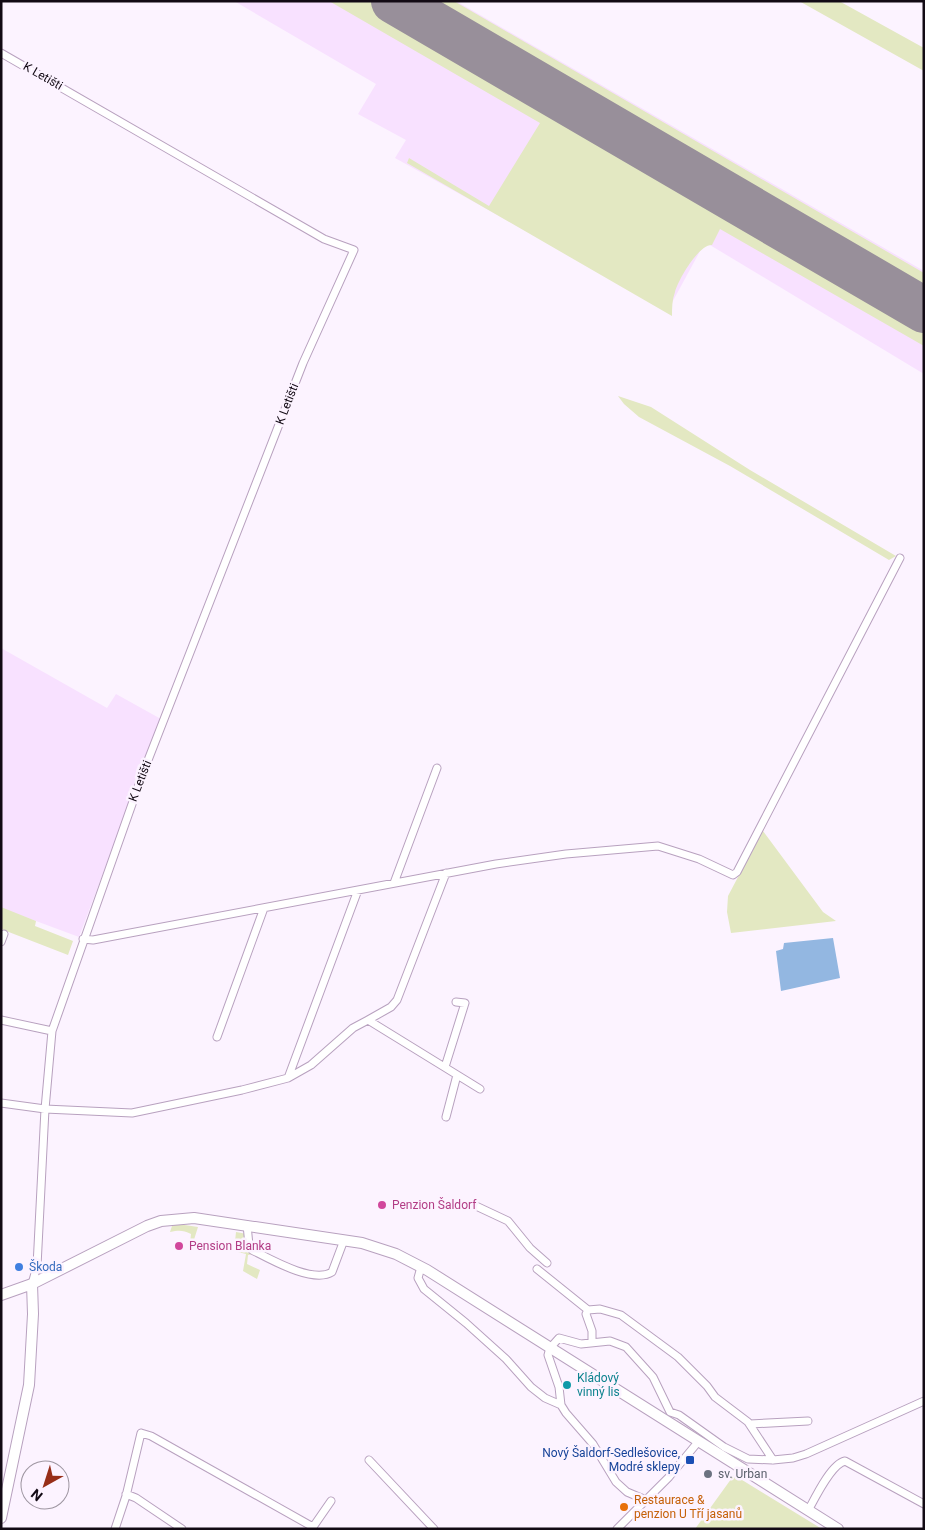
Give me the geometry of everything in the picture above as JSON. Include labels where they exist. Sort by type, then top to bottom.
[{"type":"main road","points":[[1,1295],[32,1284],[133,1232],[161,1221],[194,1218],[344,1240],[378,1248],[421,1266],[550,1348],[666,1416],[698,1442],[838,1529]]},
{"type":"main road","points":[[1,1518],[29,1385],[33,1341],[32,1284]]},
{"type":"street","name":"K Letišti","points":[[1,52],[324,239],[354,250],[303,364],[143,773],[83,939]]},
{"type":"street","points":[[32,1284],[37,1266],[45,1109],[52,1031],[83,939],[93,940],[446,873],[566,854],[658,846],[699,859],[733,875],[737,872],[765,819],[900,558]]},
{"type":"street","points":[[394,883],[437,768]]},
{"type":"street","points":[[1,1103],[45,1109],[132,1113],[288,1078],[311,1065],[353,1028],[391,1007],[397,1000],[446,873]]},
{"type":"street","points":[[288,1078],[297,1047],[358,890]]},
{"type":"street","points":[[217,1037],[264,908]]},
{"type":"street","points":[[1,942],[4,934]]},
{"type":"street","points":[[445,1067],[464,1004],[456,1002]]},
{"type":"street","points":[[1,1020],[52,1031]]},
{"type":"street","points":[[368,1020],[480,1089]]},
{"type":"street","points":[[446,1117],[457,1075]]},
{"type":"street","points":[[476,1206],[508,1222],[530,1248],[547,1263]]},
{"type":"street","points":[[247,1225],[249,1245],[252,1250],[280,1263],[318,1276],[332,1272],[344,1240]]},
{"type":"street","points":[[421,1266],[418,1278],[424,1290],[466,1322],[506,1359],[531,1387],[545,1398],[561,1405],[594,1444],[616,1482],[627,1492],[646,1500]]},
{"type":"street","points":[[537,1268],[588,1310],[600,1309],[621,1315],[678,1358],[719,1400],[750,1424],[773,1460]]},
{"type":"street","points":[[588,1310],[586,1314],[592,1331],[592,1342]]},
{"type":"street","points":[[561,1405],[559,1387],[549,1360],[550,1348],[559,1338],[581,1344],[610,1341],[626,1347],[653,1377],[666,1416],[679,1415],[724,1447],[748,1459],[773,1460],[793,1458],[806,1454],[924,1401]]},
{"type":"street","points":[[750,1424],[808,1421]]},
{"type":"street","points":[[115,1529],[141,1433],[151,1436],[313,1527],[331,1501]]},
{"type":"street","points":[[617,1529],[673,1472],[698,1442]]},
{"type":"street","points":[[369,1460],[434,1529]]},
{"type":"street","points":[[808,1510],[839,1463],[845,1461],[924,1504]]},
{"type":"street","points":[[126,1494],[136,1498],[182,1529]]},
{"type":"shaded area","points":[[234,1],[456,1],[924,271],[924,374],[705,242],[668,310],[395,158],[406,140],[358,114],[376,84]]},
{"type":"shaded area","points":[[1,648],[107,708],[116,694],[161,719],[79,937],[1,908]]},
{"type":"green space","points":[[329,1],[454,1],[924,273],[924,346],[720,229],[712,245],[707,246],[695,256],[680,279],[673,298],[672,316],[407,163],[409,158],[489,206],[540,123]]},
{"type":"green space","points":[[799,1],[839,1],[924,48],[924,71]]},
{"type":"green space","points":[[618,396],[651,407],[750,470],[896,556],[889,560],[730,466],[639,417]]},
{"type":"green space","points":[[775,807],[763,831],[823,912],[836,921],[731,933],[727,912],[728,896]]},
{"type":"green space","points":[[1,907],[36,921],[35,926],[73,941],[68,955],[1,929]]},
{"type":"green space","points":[[178,1224],[198,1227],[192,1246],[190,1243],[191,1234],[181,1231],[170,1232],[172,1226]]},
{"type":"green space","points":[[236,1232],[247,1234],[248,1248],[273,1262],[254,1254],[248,1255],[247,1264],[260,1270],[257,1279],[243,1271],[246,1254],[234,1251]]},
{"type":"green space","points":[[734,1475],[822,1529],[695,1529]]},
{"type":"water","points":[[833,938],[840,978],[781,991],[776,951],[783,949],[784,943]]},
{"type":"runway","points":[[394,1],[924,310]]},
{"type":"place","name":"Penzion Šaldorf","points":[[382,1205]]},
{"type":"place","name":"Pension Blanka","points":[[179,1246]]},
{"type":"place","name":"Škoda","points":[[19,1267]]},
{"type":"place","name":"Kládový vinný lis","points":[[567,1385]]},
{"type":"place","name":"Nový Šaldorf-Sedlešovice, Modré sklepy","points":[[690,1460]]},
{"type":"place","name":"sv. Urban","points":[[708,1474]]},
{"type":"place","name":"Restaurace & penzion U Tří jasanů","points":[[624,1507]]}]
